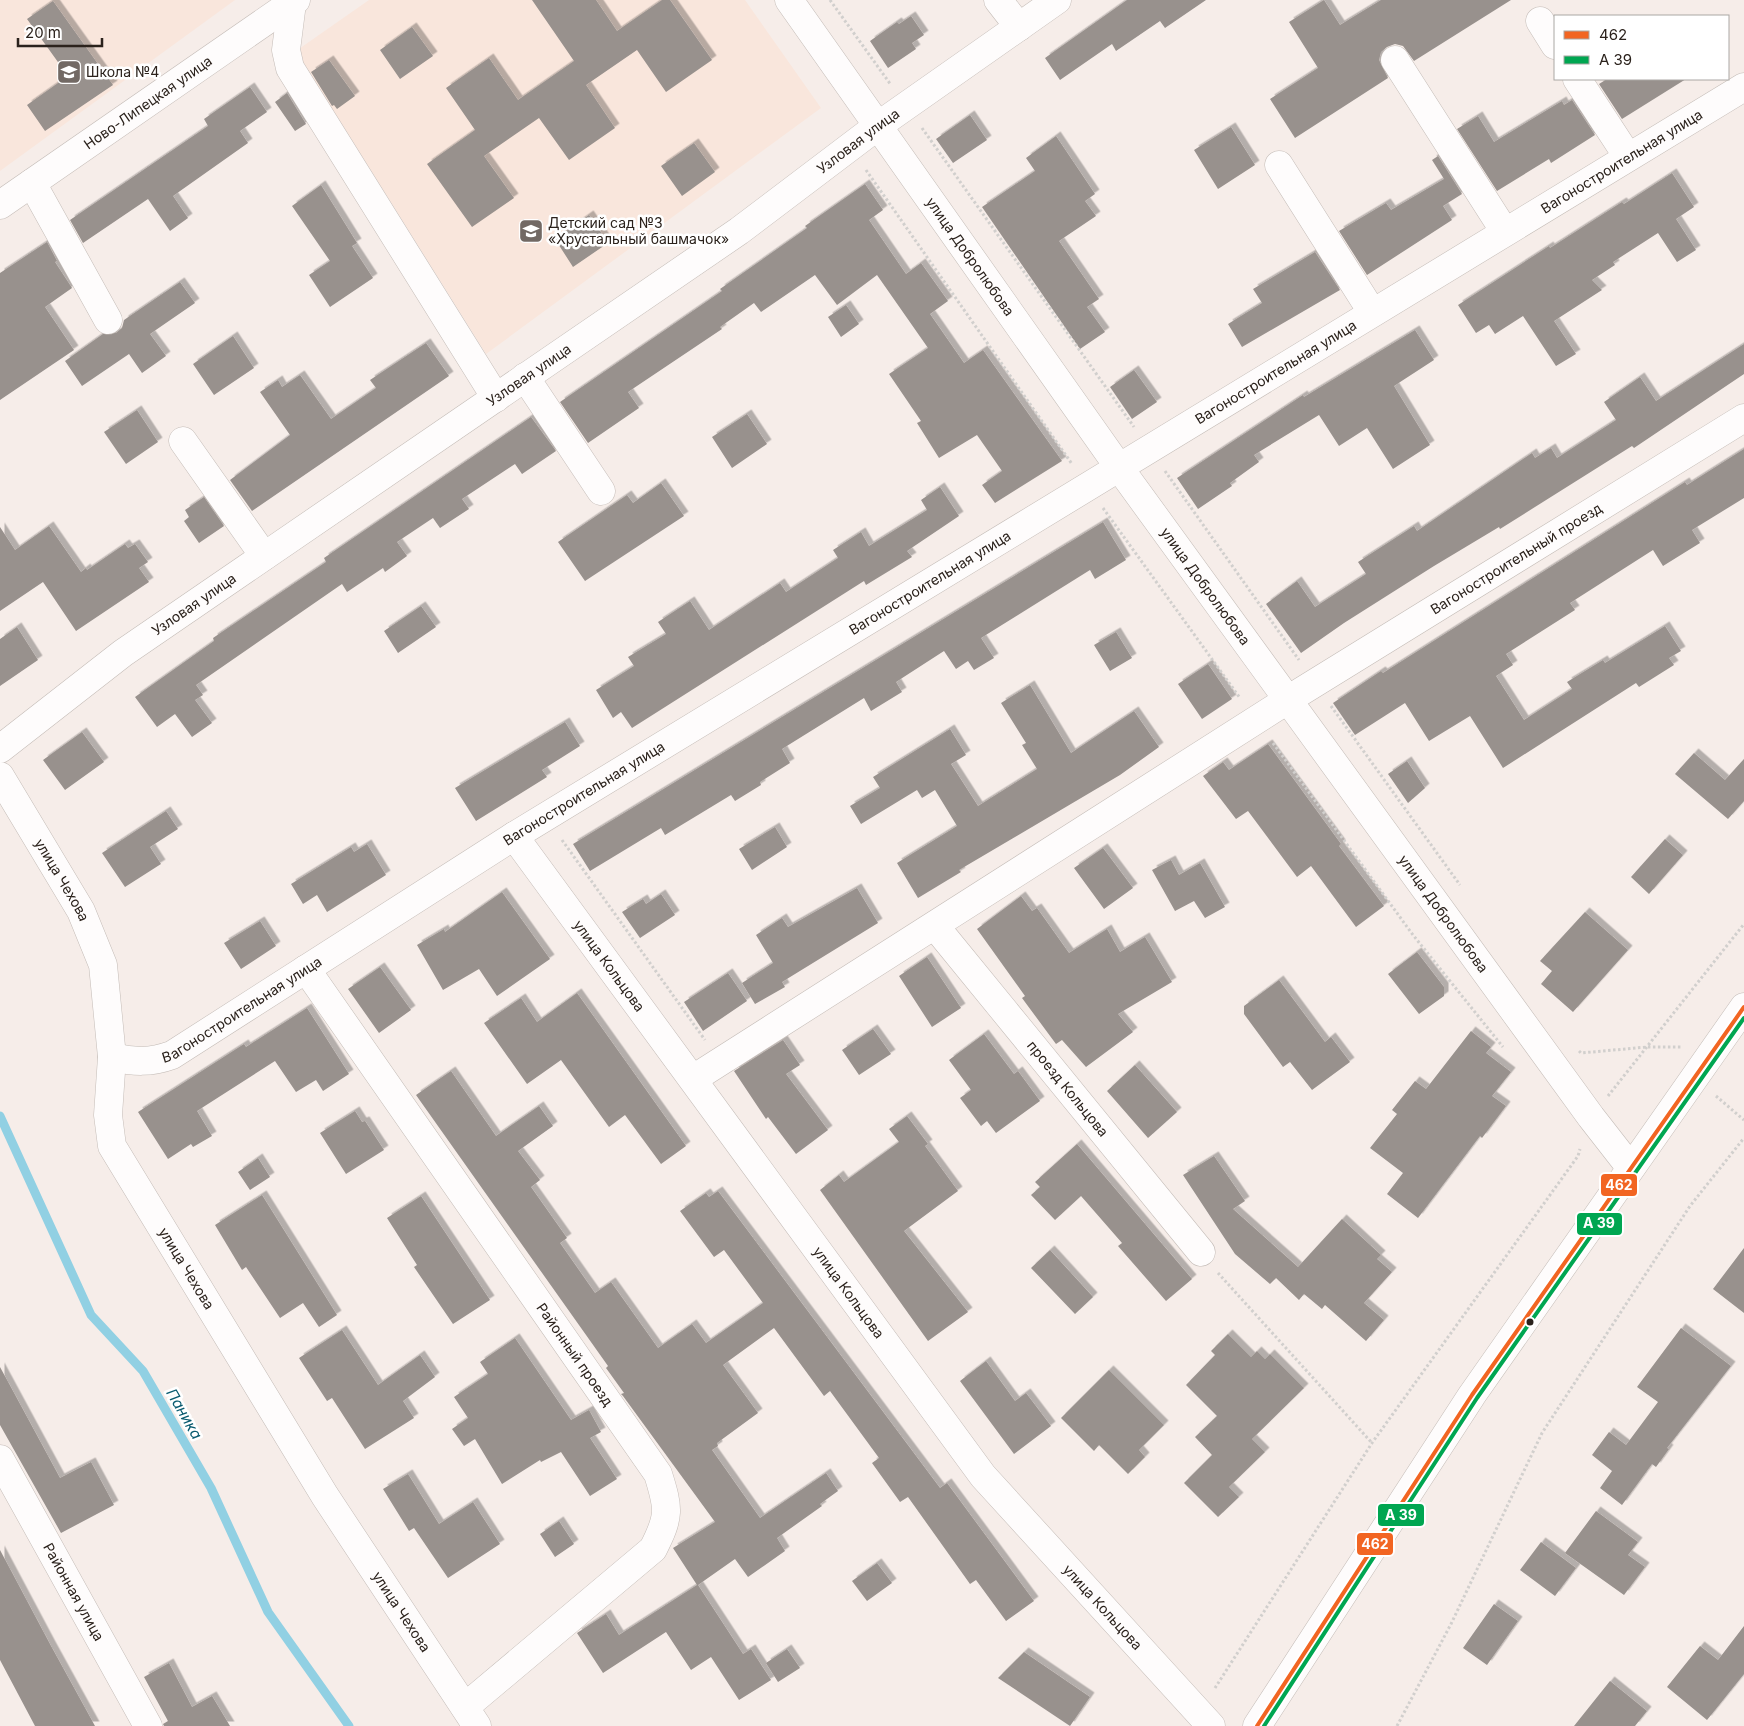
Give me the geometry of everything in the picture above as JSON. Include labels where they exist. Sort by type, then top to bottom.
[{"type":"street","name":"улица Добролюбова","points":[[789,0],[1118,466],[1591,1117],[1630,1167]]},
{"type":"street","points":[[998,0],[1019,27]]},
{"type":"street","name":"Узловая улица","points":[[0,749],[123,653],[739,231],[879,125],[1057,0]]},
{"type":"street","points":[[294,2],[286,50],[290,68],[496,398]]},
{"type":"street","name":"Ново-Липецкая улица","points":[[0,205],[294,2]]},
{"type":"street","points":[[1540,21],[1554,42]]},
{"type":"street","points":[[1395,60],[1505,232]]},
{"type":"street","points":[[1578,80],[1628,157]]},
{"type":"street","name":"Вагоностроительная улица","points":[[112,1058],[137,1062],[154,1062],[172,1055],[514,836],[1744,86]]},
{"type":"street","points":[[1279,164],[1372,312]]},
{"type":"street","points":[[32,183],[108,320]]},
{"type":"street","points":[[525,378],[601,491]]},
{"type":"street","name":"Вагоностроительный проезд","points":[[694,1079],[1289,699],[1744,418]]},
{"type":"street","points":[[183,440],[264,556]]},
{"type":"street","name":"улица Чехова","points":[[0,776],[81,911],[103,965],[112,1058],[108,1115],[112,1146],[325,1496],[471,1717]]},
{"type":"street","name":"улица Кольцова","points":[[514,836],[694,1079],[983,1476],[1204,1720]]},
{"type":"street","name":"проезд Кольцова","points":[[935,926],[1201,1252]]},
{"type":"street","name":"Районный проезд","points":[[306,969],[658,1474],[668,1505],[664,1528],[653,1549],[471,1717]]},
{"type":"street","points":[[1259,1725],[1472,1395],[1630,1167],[1744,1007]]},
{"type":"street","name":"Районная улица","points":[[0,1459],[148,1726]]},
{"type":"path","points":[[830,0],[1465,892]]},
{"type":"path","points":[[850,147],[1087,486],[1412,935],[1509,1055]]},
{"type":"path","points":[[546,817],[721,1062]]},
{"type":"path","points":[[1204,1720],[1372,1443],[1578,1156],[1591,1117],[1744,924]]},
{"type":"path","points":[[1575,1045],[1581,1053],[1647,1047],[1691,1048]]},
{"type":"path","points":[[1397,1726],[1451,1624],[1542,1433],[1690,1206],[1744,1138]]},
{"type":"path","points":[[1201,1252],[1228,1287],[1372,1443]]},
{"type":"shaded area","name":"Школа №4","points":[[0,0],[235,0],[0,171]]},
{"type":"shaded area","name":"Детский сад №3 «Хрустальный башмачок»","points":[[369,0],[745,0],[821,108],[486,354],[296,51]]},
{"type":"building","points":[[532,0],[596,0],[617,31],[662,0],[670,0],[712,60],[666,92],[637,50],[586,85],[615,128],[569,160],[539,118],[484,156],[514,198],[472,227],[427,164],[475,130],[446,88],[489,58],[518,100],[574,61]]},
{"type":"building","points":[[1127,0],[1206,0],[1165,28],[1160,21],[1116,51],[1112,44],[1060,80],[1045,58]]},
{"type":"building","points":[[1324,0],[1340,25],[1381,0],[1511,0],[1414,61],[1403,46],[1395,44],[1387,47],[1381,52],[1379,60],[1388,78],[1295,138],[1270,99],[1318,68],[1289,22]]},
{"type":"building","points":[[53,1],[113,85],[45,131],[27,105],[68,76],[27,19]]},
{"type":"building","points":[[911,16],[924,35],[912,43],[916,49],[888,68],[870,41],[897,22],[899,24]]},
{"type":"building","points":[[412,27],[433,56],[400,79],[380,50]]},
{"type":"building","points":[[329,60],[355,96],[337,109],[334,105],[332,106],[311,72]]},
{"type":"building","points":[[1605,80],[1684,80],[1622,119],[1599,84]]},
{"type":"building","points":[[250,87],[267,112],[240,131],[248,143],[173,196],[188,218],[170,231],[148,199],[83,243],[70,220],[208,126],[204,119]]},
{"type":"building","points":[[287,93],[306,124],[295,131],[275,102]]},
{"type":"building","points":[[1572,100],[1595,135],[1551,163],[1549,159],[1497,191],[1457,129],[1478,116],[1494,142],[1562,101],[1564,105]]},
{"type":"building","points":[[970,115],[987,140],[953,163],[936,139]]},
{"type":"building","points":[[1231,127],[1255,165],[1218,189],[1194,150]]},
{"type":"building","points":[[1056,136],[1095,194],[1085,201],[1096,216],[1059,241],[1099,299],[1087,307],[1105,332],[1080,349],[982,207],[1035,171],[1026,158]]},
{"type":"building","points":[[694,143],[715,172],[682,196],[661,166]]},
{"type":"building","points":[[1438,156],[1462,194],[1443,206],[1452,220],[1367,275],[1339,231],[1386,203],[1391,210],[1444,179],[1432,160]]},
{"type":"building","points":[[1672,173],[1694,207],[1676,219],[1696,250],[1677,262],[1658,233],[1613,262],[1615,265],[1592,280],[1602,290],[1554,321],[1576,354],[1556,366],[1523,316],[1495,334],[1489,325],[1476,333],[1458,305],[1549,246],[1550,248]]},
{"type":"building","points":[[865,184],[883,210],[869,220],[906,274],[921,263],[948,301],[930,314],[964,363],[983,350],[1062,461],[995,503],[982,485],[1002,471],[977,435],[939,458],[917,423],[921,421],[889,374],[928,348],[877,275],[837,305],[815,275],[761,312],[754,303],[720,327],[722,329],[628,392],[639,408],[588,443],[560,402],[722,291],[720,289],[807,228],[805,226]]},
{"type":"building","points":[[321,185],[357,243],[352,246],[373,278],[330,307],[309,275],[330,261],[292,206]]},
{"type":"building","points":[[589,215],[608,243],[573,267],[555,239]]},
{"type":"building","points":[[47,242],[57,261],[55,262],[72,288],[45,307],[74,350],[0,400],[0,273]]},
{"type":"building","points":[[1315,252],[1340,290],[1242,347],[1228,324],[1262,303],[1253,289]]},
{"type":"building","points":[[180,282],[195,303],[150,334],[166,356],[142,373],[129,354],[82,386],[65,361],[103,334],[116,333],[122,328],[124,320]]},
{"type":"building","points":[[846,305],[859,324],[841,337],[828,317]]},
{"type":"building","points":[[1415,330],[1434,360],[1394,386],[1430,445],[1393,469],[1367,428],[1339,446],[1319,415],[1254,455],[1259,462],[1230,483],[1232,486],[1198,509],[1177,478],[1303,395],[1304,397]]},
{"type":"building","points":[[233,336],[254,368],[214,395],[193,364]]},
{"type":"building","points":[[426,343],[449,376],[252,511],[230,480],[290,435],[260,392],[278,380],[282,387],[300,375],[331,419],[376,388],[370,380]]},
{"type":"building","points":[[1744,344],[1744,374],[1634,448],[1632,446],[1500,529],[1499,527],[1434,566],[1344,623],[1301,653],[1266,604],[1297,581],[1315,607],[1366,574],[1358,562],[1414,526],[1417,531],[1532,453],[1535,458],[1551,448],[1557,458],[1616,420],[1604,402],[1640,377],[1656,401]]},
{"type":"building","points":[[1134,370],[1157,402],[1132,419],[1110,387]]},
{"type":"building","points":[[137,410],[158,442],[126,464],[104,432]]},
{"type":"building","points":[[747,414],[767,444],[732,468],[712,437]]},
{"type":"building","points":[[531,417],[556,451],[522,474],[515,464],[462,499],[469,509],[440,528],[433,518],[397,542],[407,556],[385,572],[383,568],[347,592],[342,584],[196,685],[203,695],[195,700],[212,723],[192,737],[175,714],[157,727],[135,697],[214,641],[213,638],[326,562],[324,558]]},
{"type":"building","points":[[1744,449],[1744,498],[1692,530],[1700,543],[1663,566],[1653,550],[1570,603],[1575,610],[1506,654],[1513,665],[1496,676],[1524,720],[1572,689],[1567,682],[1603,660],[1605,663],[1665,626],[1681,651],[1669,658],[1674,665],[1639,687],[1636,683],[1503,768],[1470,716],[1429,741],[1405,703],[1355,735],[1333,703],[1381,671],[1383,673],[1685,482],[1687,485]]},
{"type":"building","points":[[661,483],[684,516],[585,581],[558,542],[627,495],[633,503]]},
{"type":"building","points":[[940,487],[959,516],[907,551],[912,557],[866,585],[864,581],[632,728],[621,712],[613,718],[596,690],[634,666],[628,657],[666,634],[658,622],[690,601],[709,630],[780,583],[786,592],[838,558],[833,550],[861,532],[869,546],[927,510],[921,500]]},
{"type":"building","points":[[204,497],[224,526],[199,543],[184,521],[189,517],[185,510]]},
{"type":"building","points":[[1103,522],[1126,560],[1095,579],[1090,570],[981,638],[994,658],[974,670],[968,661],[956,669],[944,651],[896,682],[902,692],[871,711],[864,698],[782,749],[790,763],[760,782],[761,785],[735,801],[731,795],[665,835],[661,828],[590,871],[573,844]]},
{"type":"building","points":[[49,526],[81,572],[86,568],[87,570],[125,544],[128,548],[135,544],[148,562],[139,568],[149,582],[76,631],[43,582],[0,611],[0,527],[15,550]]},
{"type":"building","points":[[421,606],[436,627],[398,653],[384,631]]},
{"type":"building","points":[[17,627],[38,660],[0,686],[0,639]]},
{"type":"building","points":[[1116,632],[1132,658],[1110,671],[1094,645]]},
{"type":"building","points":[[1208,664],[1232,699],[1202,719],[1178,684]]},
{"type":"building","points":[[1030,685],[1071,753],[1134,711],[1159,747],[1120,775],[959,870],[961,872],[918,898],[897,863],[957,826],[935,790],[922,798],[917,790],[861,824],[850,806],[880,788],[873,777],[950,729],[966,755],[951,764],[978,806],[1037,769],[1022,745],[1026,743],[1001,703]]},
{"type":"building","points":[[565,722],[580,746],[542,770],[547,777],[476,821],[455,788]]},
{"type":"building","points":[[82,732],[104,762],[65,790],[43,760]]},
{"type":"building","points":[[1268,744],[1341,844],[1339,846],[1384,906],[1356,927],[1311,866],[1297,877],[1248,811],[1236,819],[1203,776],[1223,762],[1229,770]]},
{"type":"building","points":[[1694,753],[1725,780],[1744,759],[1744,801],[1728,819],[1675,774]]},
{"type":"building","points":[[1407,761],[1425,788],[1408,803],[1388,774]]},
{"type":"building","points":[[166,811],[178,829],[150,847],[161,864],[125,887],[102,853]]},
{"type":"building","points":[[775,827],[787,847],[752,870],[739,849]]},
{"type":"building","points":[[1665,839],[1683,855],[1649,894],[1631,877]]},
{"type":"building","points":[[367,844],[386,875],[327,912],[317,895],[303,904],[291,884],[351,847],[354,852]]},
{"type":"building","points":[[1103,848],[1133,888],[1104,909],[1074,868]]},
{"type":"building","points":[[1171,860],[1179,875],[1200,863],[1225,907],[1205,918],[1194,901],[1175,911],[1152,870]]},
{"type":"building","points":[[857,888],[878,923],[782,982],[785,987],[755,1004],[742,983],[773,963],[756,935],[782,918],[788,927]]},
{"type":"building","points":[[502,892],[550,959],[497,996],[479,969],[443,990],[417,945],[444,929],[445,932]]},
{"type":"building","points":[[661,894],[675,915],[640,938],[622,912],[643,899],[646,904]]},
{"type":"building","points":[[1021,896],[1032,911],[1037,908],[1069,953],[1107,929],[1120,952],[1145,937],[1172,982],[1118,1014],[1133,1032],[1086,1067],[1062,1040],[1056,1044],[1022,998],[1025,996],[977,929]]},
{"type":"building","points":[[1585,912],[1628,950],[1573,1012],[1541,984],[1552,971],[1540,961]]},
{"type":"building","points":[[260,921],[276,946],[241,969],[224,943]]},
{"type":"building","points":[[1417,952],[1444,987],[1444,996],[1419,1014],[1388,974]]},
{"type":"building","points":[[927,957],[961,1008],[932,1027],[899,976]]},
{"type":"building","points":[[380,967],[411,1010],[379,1033],[348,989]]},
{"type":"building","points":[[728,973],[747,1001],[703,1031],[684,1002]]},
{"type":"building","points":[[1279,980],[1325,1042],[1331,1037],[1350,1062],[1312,1090],[1290,1062],[1283,1067],[1244,1014],[1244,1006]]},
{"type":"building","points":[[577,993],[686,1146],[661,1164],[625,1115],[609,1127],[561,1060],[527,1084],[484,1023],[521,998],[537,1022]]},
{"type":"building","points":[[307,1008],[349,1074],[323,1091],[316,1080],[296,1092],[275,1061],[197,1111],[212,1136],[193,1147],[191,1144],[168,1159],[138,1112],[244,1044],[246,1047]]},
{"type":"building","points":[[873,1029],[891,1054],[859,1075],[842,1050]]},
{"type":"building","points":[[1471,1031],[1491,1047],[1486,1053],[1511,1072],[1492,1096],[1506,1106],[1482,1138],[1480,1136],[1418,1218],[1387,1194],[1403,1173],[1370,1148],[1397,1114],[1392,1110],[1415,1081],[1426,1089]]},
{"type":"building","points":[[984,1034],[1014,1074],[1018,1071],[1040,1101],[996,1133],[987,1121],[981,1126],[960,1098],[971,1090],[949,1060]]},
{"type":"building","points":[[783,1040],[800,1065],[786,1074],[828,1130],[796,1154],[768,1117],[766,1119],[734,1071]]},
{"type":"building","points":[[1135,1065],[1177,1112],[1148,1138],[1107,1091]]},
{"type":"building","points":[[451,1071],[496,1136],[539,1106],[553,1126],[518,1151],[540,1180],[531,1187],[567,1238],[560,1243],[595,1293],[611,1282],[658,1348],[692,1324],[706,1343],[763,1303],[724,1250],[714,1257],[680,1211],[706,1193],[709,1197],[718,1191],[940,1488],[947,1483],[1034,1601],[1006,1621],[976,1580],[970,1584],[908,1497],[900,1502],[872,1463],[879,1458],[830,1391],[824,1396],[774,1328],[723,1365],[758,1413],[717,1443],[718,1446],[712,1450],[760,1518],[826,1473],[838,1491],[820,1504],[822,1506],[777,1538],[785,1551],[748,1577],[735,1559],[698,1585],[743,1654],[751,1649],[771,1680],[739,1700],[711,1657],[691,1670],[666,1632],[603,1673],[577,1633],[606,1614],[619,1635],[697,1585],[673,1548],[715,1522],[621,1394],[624,1393],[606,1368],[608,1366],[416,1095]]},
{"type":"building","points":[[355,1111],[362,1122],[365,1121],[384,1150],[346,1174],[320,1133]]},
{"type":"building","points":[[907,1116],[928,1144],[925,1146],[958,1191],[904,1231],[968,1312],[928,1341],[820,1190],[839,1175],[844,1182],[899,1142],[889,1129]]},
{"type":"building","points":[[1077,1144],[1192,1279],[1166,1301],[1118,1246],[1122,1243],[1081,1196],[1055,1220],[1031,1195],[1040,1187],[1035,1182]]},
{"type":"building","points":[[1214,1156],[1245,1201],[1233,1209],[1298,1267],[1342,1219],[1381,1255],[1377,1259],[1392,1272],[1364,1303],[1384,1320],[1366,1341],[1325,1305],[1322,1309],[1304,1294],[1299,1300],[1276,1278],[1270,1284],[1235,1254],[1183,1175]]},
{"type":"building","points":[[258,1158],[270,1177],[250,1190],[238,1172]]},
{"type":"building","points":[[262,1195],[337,1315],[319,1327],[303,1303],[280,1318],[246,1267],[242,1270],[215,1225]]},
{"type":"building","points":[[421,1196],[490,1300],[453,1324],[414,1267],[417,1265],[387,1218]]},
{"type":"building","points":[[1744,1248],[1744,1313],[1713,1289]]},
{"type":"building","points":[[1050,1250],[1093,1297],[1075,1314],[1031,1268]]},
{"type":"building","points":[[1681,1328],[1731,1366],[1667,1448],[1669,1449],[1656,1467],[1652,1464],[1622,1505],[1600,1488],[1612,1471],[1592,1455],[1609,1432],[1626,1445],[1658,1402],[1637,1387]]},
{"type":"building","points":[[342,1330],[378,1385],[420,1355],[435,1377],[403,1401],[414,1418],[365,1449],[332,1398],[327,1401],[299,1358]]},
{"type":"building","points":[[1228,1334],[1251,1357],[1257,1351],[1265,1359],[1270,1354],[1304,1388],[1252,1439],[1265,1452],[1229,1487],[1239,1497],[1218,1517],[1184,1483],[1212,1455],[1195,1437],[1217,1416],[1186,1385],[1215,1355],[1211,1351]]},
{"type":"building","points":[[515,1338],[571,1420],[589,1410],[601,1432],[590,1438],[617,1479],[590,1496],[561,1452],[541,1462],[540,1460],[502,1484],[475,1439],[464,1446],[452,1429],[468,1418],[454,1397],[488,1374],[480,1362]]},
{"type":"building","points":[[986,1361],[1015,1401],[1026,1393],[1051,1426],[1014,1454],[960,1381]]},
{"type":"building","points":[[0,1367],[60,1478],[91,1462],[114,1505],[61,1533],[0,1425]]},
{"type":"building","points":[[1109,1370],[1164,1425],[1139,1450],[1145,1457],[1128,1474],[1099,1445],[1094,1451],[1061,1418]]},
{"type":"building","points":[[408,1474],[439,1524],[473,1502],[500,1544],[448,1578],[414,1528],[409,1531],[383,1489]]},
{"type":"building","points":[[1596,1511],[1638,1542],[1628,1555],[1645,1567],[1624,1595],[1565,1553]]},
{"type":"building","points":[[559,1521],[574,1544],[555,1557],[540,1534]]},
{"type":"building","points":[[1541,1542],[1576,1568],[1555,1596],[1520,1570]]},
{"type":"building","points":[[0,1550],[95,1726],[35,1726],[0,1660]]},
{"type":"building","points":[[877,1563],[892,1583],[867,1601],[852,1581]]},
{"type":"building","points":[[1494,1604],[1518,1621],[1487,1665],[1463,1648]]},
{"type":"building","points":[[1744,1626],[1744,1674],[1707,1720],[1667,1687],[1700,1646],[1718,1660]]},
{"type":"building","points":[[787,1649],[800,1668],[778,1682],[766,1663]]},
{"type":"building","points":[[1024,1652],[1090,1697],[1070,1726],[998,1678]]},
{"type":"building","points":[[169,1663],[192,1707],[212,1696],[230,1726],[164,1726],[163,1724],[168,1721],[144,1677]]},
{"type":"building","points":[[1610,1681],[1647,1711],[1635,1726],[1574,1726]]},
{"type":"waterway","name":"Паника","points":[[0,1116],[91,1315],[143,1371],[211,1488],[268,1612],[349,1726]]},
{"type":"transit line","name":"462","points":[[1257,1726],[1472,1395],[1744,1007]]},
{"type":"transit line","points":[[1264,1726],[1477,1398],[1744,1018]]},
{"type":"place","name":"Школа №4","points":[[69,72]]},
{"type":"place","name":"Детский сад №3 «Хрустальный башмачок»","points":[[531,231]]}]
